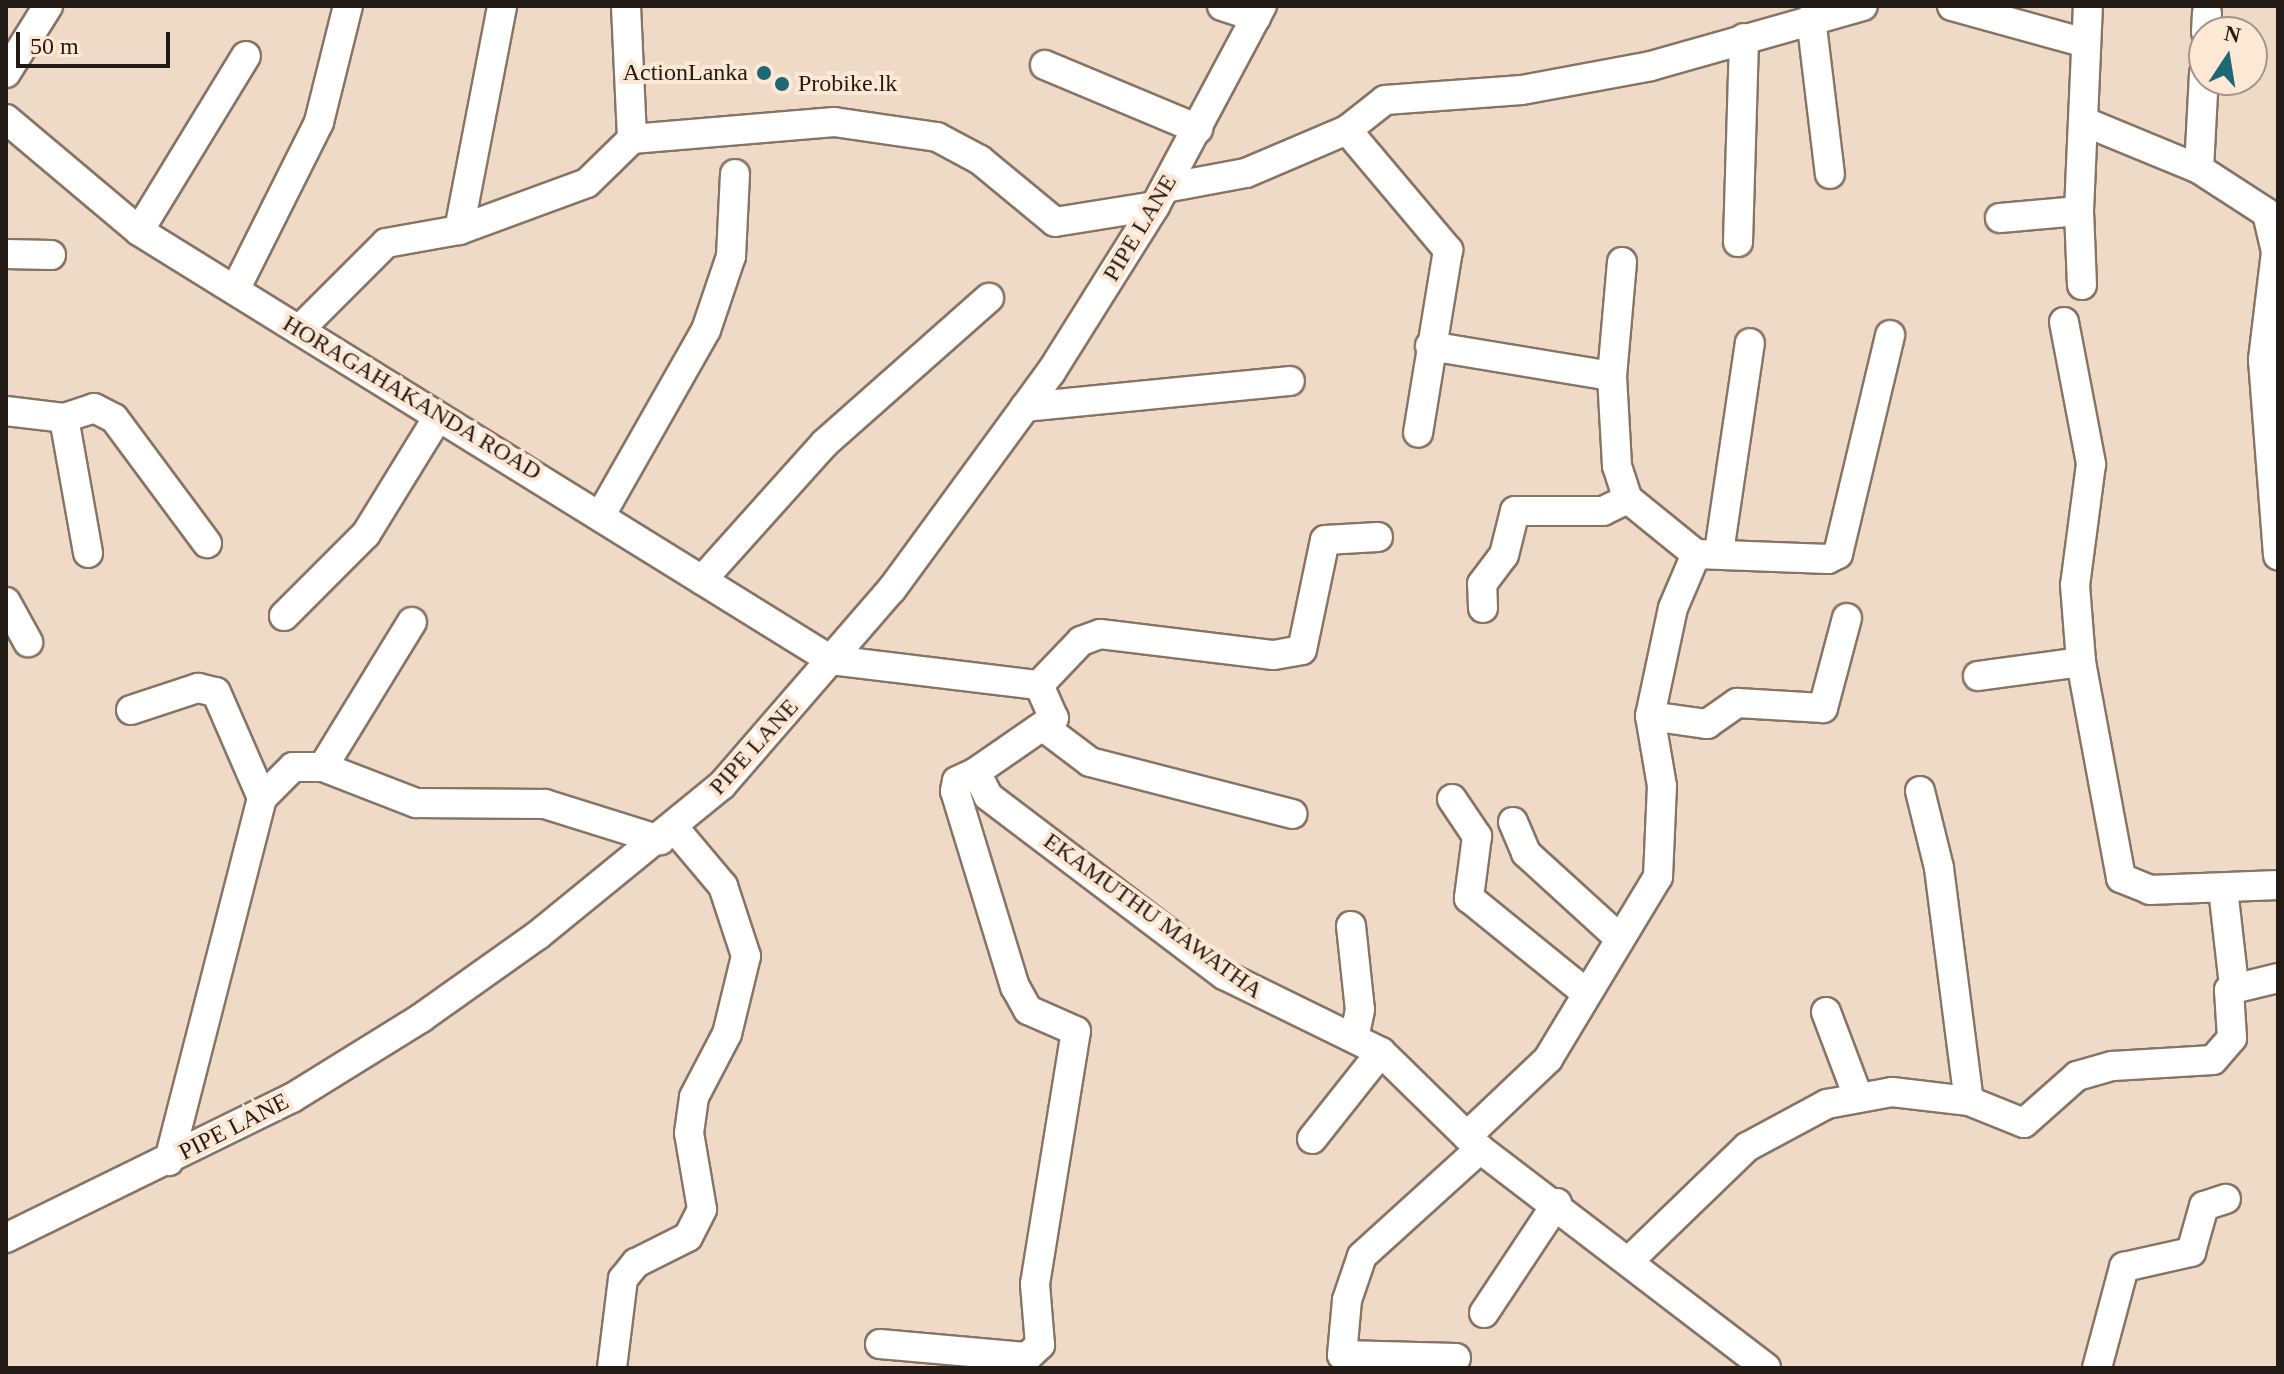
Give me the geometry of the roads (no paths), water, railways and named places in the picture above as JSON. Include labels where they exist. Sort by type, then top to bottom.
[{"type":"street","points":[[6,73],[48,6]]},
{"type":"street","points":[[235,290],[319,122],[348,6]]},
{"type":"street","points":[[459,230],[502,6]]},
{"type":"street","points":[[626,6],[632,139]]},
{"type":"street","points":[[1222,6],[1259,12]]},
{"type":"street","points":[[299,330],[386,243],[459,230],[587,183],[632,139],[834,122],[937,137],[980,160],[1055,222],[1246,173],[1347,130],[1385,100],[1408,94],[1522,90],[1651,66],[1811,18],[1863,6]]},
{"type":"street","points":[[1952,6],[2021,14],[2085,43]]},
{"type":"street","points":[[2082,285],[2079,211],[2088,6]]},
{"type":"street","name":"PIPE LANE","points":[[6,1238],[169,1161],[292,1098],[421,1018],[668,834],[831,660],[1025,407],[1160,197],[1259,12]]},
{"type":"street","points":[[1811,18],[1830,174]]},
{"type":"street","points":[[1738,242],[1744,38]]},
{"type":"street","points":[[139,231],[246,56]]},
{"type":"street","points":[[1045,65],[1198,129]]},
{"type":"street","points":[[2199,169],[2203,96]]},
{"type":"street","name":"HORAGAHAKANDA ROAD","points":[[6,119],[139,231],[438,417],[602,513],[831,660]]},
{"type":"street","points":[[2085,122],[2199,169],[2267,213],[2276,252],[2275,281],[2263,360],[2275,462],[2278,555]]},
{"type":"street","points":[[1347,130],[1445,239],[1418,433]]},
{"type":"street","points":[[602,513],[706,330],[731,256],[735,174]]},
{"type":"street","points":[[2000,218],[2079,211]]},
{"type":"street","points":[[6,254],[51,255]]},
{"type":"street","points":[[1622,262],[1612,376],[1617,466],[1628,499],[1708,553],[1828,559],[1838,554],[1890,335]]},
{"type":"street","points":[[702,580],[825,443],[989,298]]},
{"type":"street","points":[[2064,322],[2091,464],[2075,585],[2081,662],[2121,878],[2150,890],[2278,885]]},
{"type":"street","points":[[1456,1358],[1342,1355],[1347,1300],[1362,1256],[1473,1143],[1548,1059],[1585,992],[1658,877],[1662,786],[1650,716],[1673,608],[1708,553],[1750,343]]},
{"type":"street","points":[[1430,346],[1612,376]]},
{"type":"street","points":[[1025,407],[1290,381]]},
{"type":"street","points":[[6,411],[64,418],[94,408],[114,418],[207,543]]},
{"type":"street","points":[[284,616],[366,534],[438,417]]},
{"type":"street","points":[[64,418],[88,553]]},
{"type":"street","points":[[1483,608],[1482,584],[1504,555],[1515,511],[1603,511],[1628,499]]},
{"type":"street","points":[[1039,685],[1081,641],[1100,634],[1274,655],[1302,650],[1325,540],[1378,537]]},
{"type":"street","points":[[6,602],[28,642]]},
{"type":"street","points":[[1650,716],[1707,724],[1737,703],[1823,708],[1847,618]]},
{"type":"street","points":[[323,767],[412,622]]},
{"type":"street","points":[[831,660],[884,672],[1039,685]]},
{"type":"street","points":[[1978,676],[2081,662]]},
{"type":"street","points":[[880,1344],[929,1358],[1027,1357],[1040,1345],[1038,1253],[1074,1060],[1072,1024],[1028,1010],[1015,987],[955,791],[957,781],[1045,728],[1053,711],[1039,685]]},
{"type":"street","points":[[131,710],[198,688],[216,692],[262,798]]},
{"type":"street","points":[[1045,728],[1090,762],[1292,814]]},
{"type":"street","points":[[169,1161],[262,798],[293,767],[323,767],[359,787],[416,803],[545,804],[668,834],[723,886],[746,956],[731,1024],[694,1097],[689,1133],[702,1209],[688,1237],[636,1263],[623,1279],[612,1368]]},
{"type":"street","name":"EKAMUTHU MAWATHA","points":[[976,772],[988,796],[1224,975],[1284,1010],[1355,1034],[1381,1052],[1473,1143],[1557,1203],[1766,1368]]},
{"type":"street","points":[[1920,791],[1939,868],[1969,1101]]},
{"type":"street","points":[[1452,799],[1477,836],[1469,898],[1585,992]]},
{"type":"street","points":[[1513,822],[1526,853],[1619,938]]},
{"type":"street","points":[[1630,1260],[1747,1147],[1857,1094],[1969,1101],[2024,1123],[2077,1076],[2113,1066],[2213,1060],[2232,1038],[2227,1000],[2234,985],[2223,889]]},
{"type":"street","points":[[1351,926],[1360,1010],[1355,1034]]},
{"type":"street","points":[[2234,985],[2278,978]]},
{"type":"street","points":[[1826,1012],[1857,1094]]},
{"type":"street","points":[[1312,1139],[1381,1052]]},
{"type":"street","points":[[2097,1368],[2124,1267],[2191,1252],[2204,1206],[2226,1199]]},
{"type":"street","points":[[1484,1313],[1557,1203]]},
{"type":"place","name":"ActionLanka","points":[[764,73]]},
{"type":"place","name":"Probike.lk","points":[[782,84]]}]
